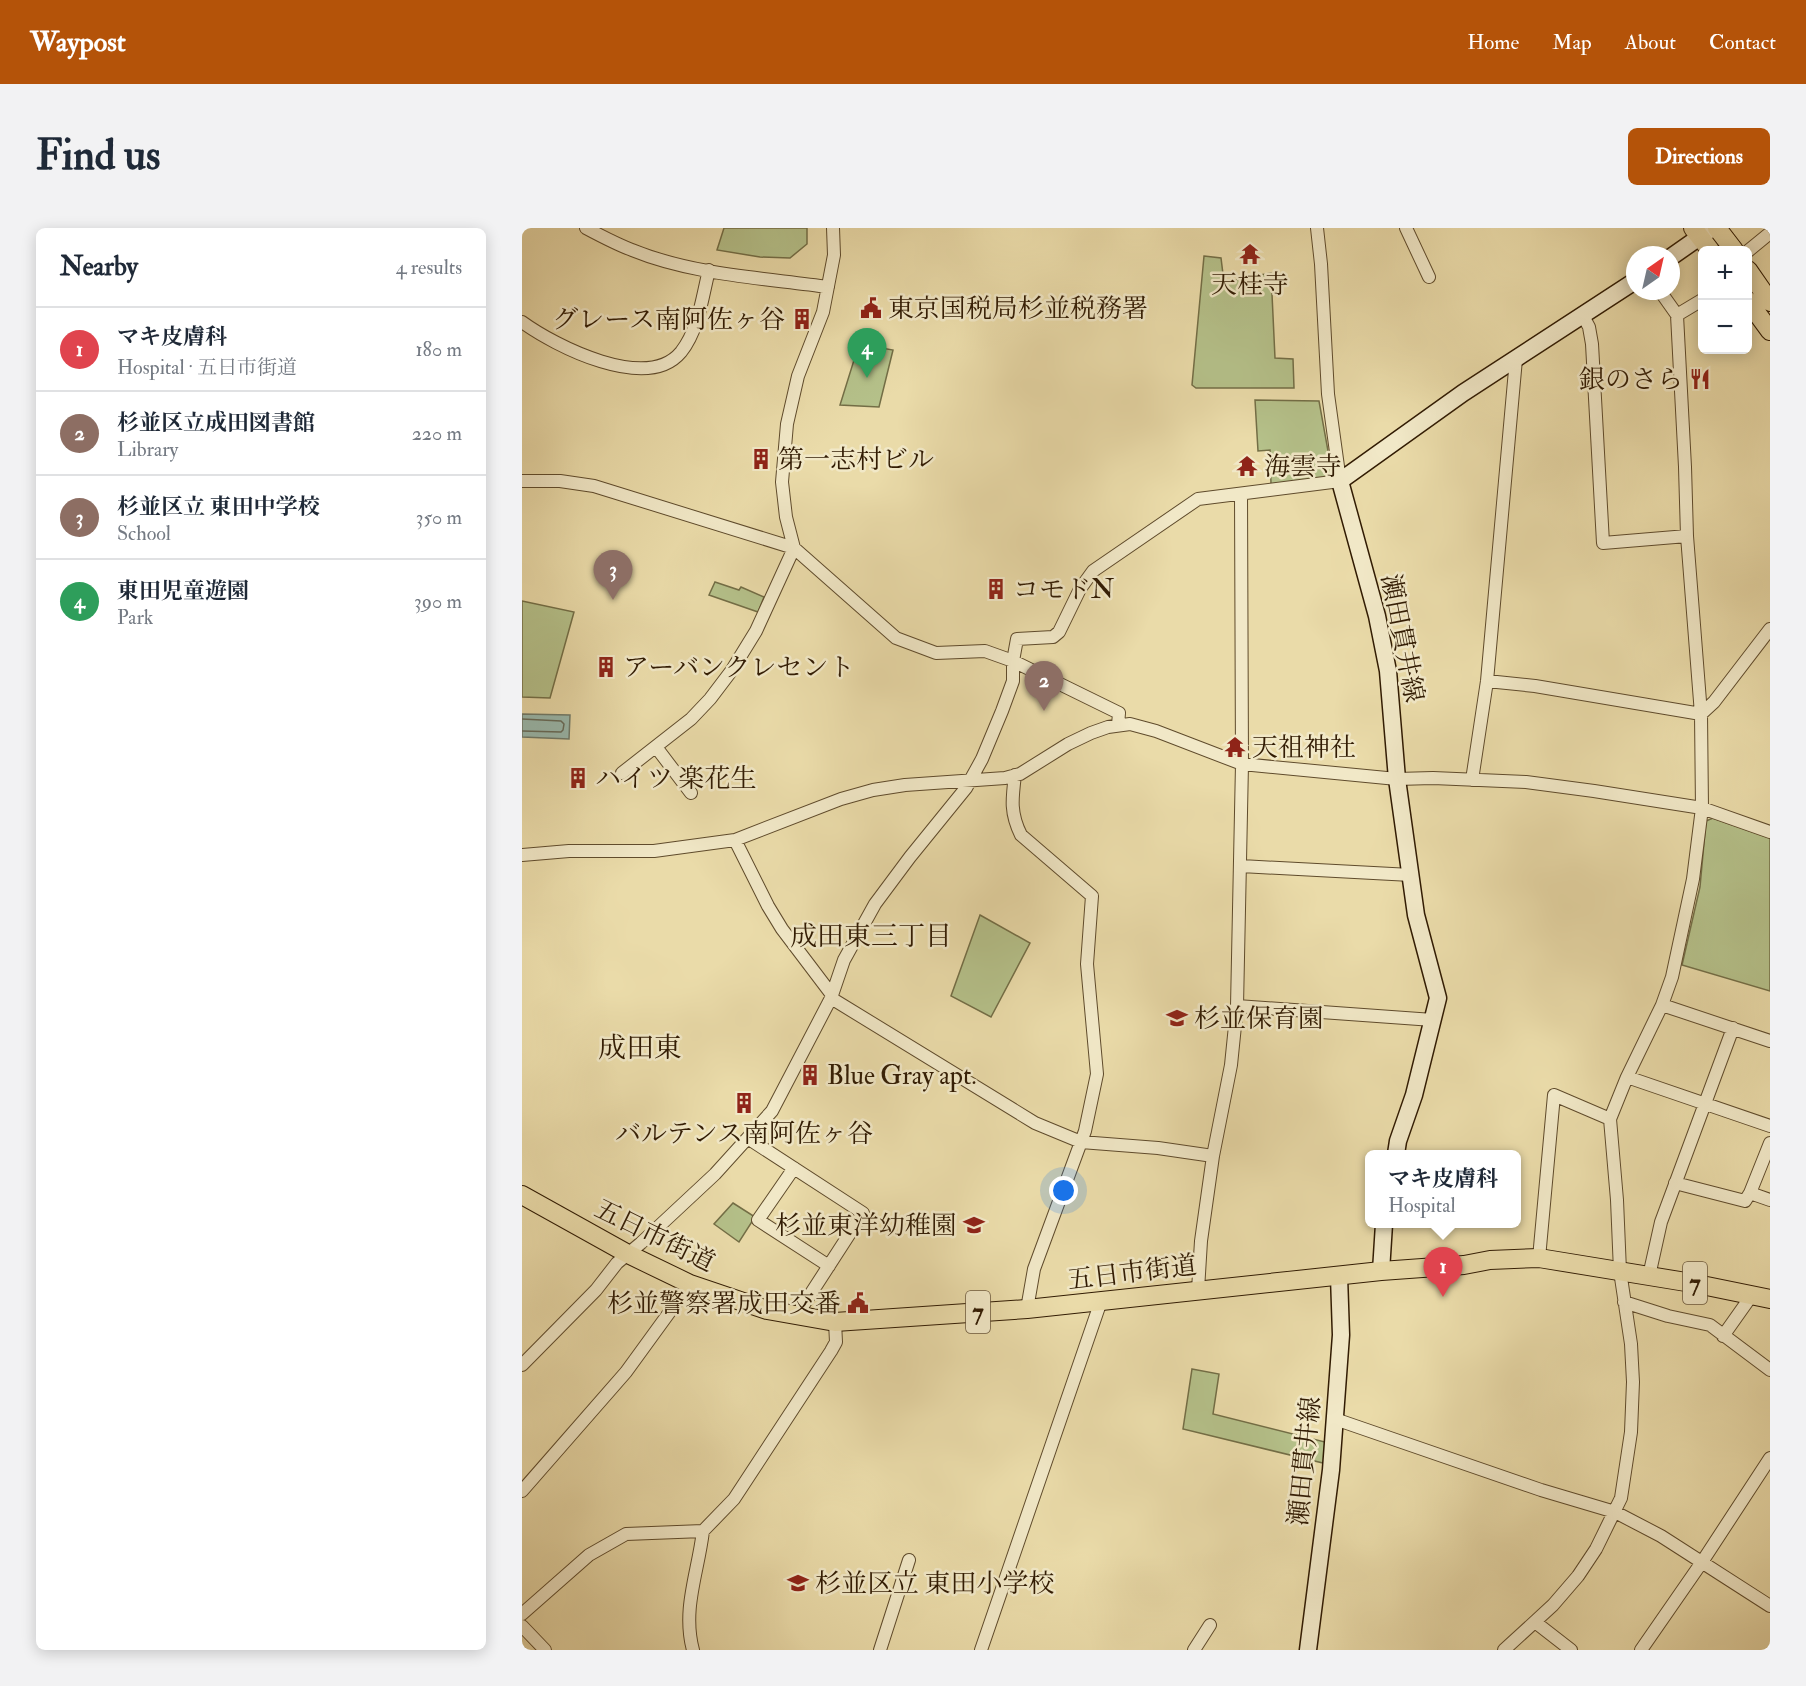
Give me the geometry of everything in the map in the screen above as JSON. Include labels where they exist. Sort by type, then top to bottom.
[{"type":"main road","points":[[1717,228],[1731,246]]},
{"type":"main road","points":[[1680,251],[1704,236]]},
{"type":"main road","points":[[1752,276],[1770,302]]},
{"type":"main road","points":[[1340,481],[1416,426],[1626,287]]},
{"type":"main road","points":[[1752,306],[1770,331]]},
{"type":"main road","name":"瀬田貫井線","points":[[1340,481],[1377,616],[1388,671],[1396,779],[1416,915],[1438,998],[1397,1150]]},
{"type":"main road","name":"五日市街道","points":[[522,1195],[628,1254],[690,1284],[767,1310],[835,1322],[1027,1309],[1381,1271],[1464,1265],[1490,1260],[1539,1258],[1770,1299]]},
{"type":"main road","points":[[1381,1271],[1384,1228]]},
{"type":"main road","name":"瀬田貫井線","points":[[1308,1650],[1331,1470],[1341,1335],[1339,1276]]},
{"type":"street","points":[[586,228],[633,251],[664,261],[828,287]]},
{"type":"street","points":[[622,773],[691,719],[710,699],[732,670],[756,631],[794,548],[786,517],[782,482],[787,424],[798,376],[823,312],[834,255],[833,228]]},
{"type":"street","points":[[522,1365],[596,1290],[617,1263],[715,1173],[749,1139],[772,1111],[832,997],[844,960],[875,904],[970,781],[982,759],[1013,681],[1013,661],[1017,639],[1053,637],[1059,632],[1080,589],[1093,571],[1198,499],[1340,481],[1328,394],[1317,228]]},
{"type":"street","points":[[1406,228],[1429,278]]},
{"type":"street","points":[[1752,248],[1770,233]]},
{"type":"street","points":[[522,322],[542,336],[591,357],[628,367],[656,368],[671,361],[679,354],[693,333],[710,270]]},
{"type":"street","points":[[1504,1650],[1553,1605],[1578,1576],[1596,1549],[1621,1498],[1633,1404],[1631,1344],[1620,1271],[1610,1119],[1672,978],[1693,879],[1702,808],[1701,714],[1687,536],[1677,315],[1666,300]]},
{"type":"street","points":[[1677,315],[1698,302]]},
{"type":"street","points":[[1582,314],[1589,327],[1592,344],[1603,543],[1687,536]]},
{"type":"street","points":[[1472,780],[1486,681],[1516,359]]},
{"type":"street","points":[[522,481],[560,481],[594,486],[794,548],[896,638],[936,653],[984,651],[1013,661],[1119,713],[1118,725]]},
{"type":"street","points":[[1198,1290],[1201,1241],[1231,1065],[1238,1006],[1242,764],[1241,494]]},
{"type":"street","points":[[1701,714],[1714,702],[1770,629]]},
{"type":"street","points":[[1486,681],[1535,686],[1701,714]]},
{"type":"street","points":[[522,855],[569,851],[654,852],[735,840],[841,799],[873,790],[1020,774],[1083,737],[1118,725],[1130,724],[1156,731],[1242,764],[1396,779],[1433,778],[1526,782],[1702,808],[1770,832]]},
{"type":"street","points":[[656,747],[691,793]]},
{"type":"street","points":[[1015,775],[1011,806],[1015,824],[1021,835],[1092,896],[1087,964],[1096,1074],[1085,1131],[1034,1269],[1027,1309]]},
{"type":"street","points":[[735,840],[777,922],[832,997],[1035,1123],[1081,1142],[1158,1148],[1214,1156]]},
{"type":"street","points":[[1241,866],[1411,875]]},
{"type":"street","points":[[1662,1005],[1770,1039]]},
{"type":"street","points":[[1238,1006],[1433,1020]]},
{"type":"street","points":[[1649,1276],[1661,1222],[1733,1028]]},
{"type":"street","points":[[1627,1077],[1770,1126]]},
{"type":"street","points":[[1539,1258],[1554,1095],[1610,1119]]},
{"type":"street","points":[[749,1139],[863,1213],[797,1315]]},
{"type":"street","points":[[1675,1183],[1745,1201],[1770,1143]]},
{"type":"street","points":[[794,1168],[759,1220],[829,1266]]},
{"type":"street","points":[[1750,1193],[1770,1200]]},
{"type":"street","points":[[522,1491],[626,1372],[690,1284]]},
{"type":"street","points":[[1723,1336],[1752,1295]]},
{"type":"street","points":[[981,1650],[1101,1301]]},
{"type":"street","points":[[1624,1302],[1668,1316],[1710,1325],[1770,1370]]},
{"type":"street","points":[[693,1650],[688,1629],[689,1602],[699,1563],[703,1531],[734,1499],[831,1351],[836,1342],[835,1322]]},
{"type":"street","points":[[1335,1419],[1541,1490],[1615,1512],[1646,1527],[1770,1606]]},
{"type":"street","points":[[1641,1650],[1770,1458]]},
{"type":"street","points":[[522,1614],[589,1555],[626,1534],[703,1531]]},
{"type":"street","points":[[880,1650],[909,1560]]},
{"type":"street","points":[[1534,1622],[1571,1650]]},
{"type":"street","points":[[1194,1650],[1210,1625]]},
{"type":"street","points":[[522,1626],[545,1650]]},
{"type":"green space","points":[[724,228],[807,228],[807,244],[790,258],[760,257],[717,250]]},
{"type":"green space","points":[[1204,256],[1221,258],[1224,282],[1271,273],[1275,358],[1293,359],[1294,388],[1196,388],[1192,385]]},
{"type":"green space","points":[[859,344],[893,350],[879,407],[840,405]]},
{"type":"green space","points":[[1255,400],[1319,401],[1332,473],[1328,478],[1271,484],[1270,450],[1258,451]]},
{"type":"green space","points":[[715,582],[739,590],[741,587],[764,597],[758,612],[709,595]]},
{"type":"green space","points":[[522,601],[574,612],[550,698],[522,697]]},
{"type":"green space","points":[[1713,818],[1770,838],[1770,991],[1682,965],[1700,887],[1706,821]]},
{"type":"green space","points":[[980,915],[1030,943],[991,1017],[951,996]]},
{"type":"green space","points":[[733,1203],[755,1217],[739,1242],[714,1224]]},
{"type":"green space","points":[[1192,1369],[1219,1374],[1213,1414],[1329,1443],[1327,1464],[1183,1429]]},
{"type":"water","points":[[522,714],[570,715],[569,739],[522,737]]},
{"type":"place","name":"天桂寺","points":[[1250,254]]},
{"type":"place","name":"東京国税局杉並税務署","points":[[871,308]]},
{"type":"place","name":"グレース南阿佐ヶ谷","points":[[802,319]]},
{"type":"place","name":"東田児童遊園","points":[[867,378]]},
{"type":"place","name":"銀のさら","points":[[1700,379]]},
{"type":"place","name":"第一志村ビル","points":[[761,459]]},
{"type":"place","name":"海雲寺","points":[[1247,466]]},
{"type":"place","name":"コモドN","points":[[996,589]]},
{"type":"place","name":"杉並区立 東田中学校","points":[[613,600]]},
{"type":"place","name":"アーバンクレセント","points":[[606,667]]},
{"type":"place","name":"杉並区立成田図書館","points":[[1044,711]]},
{"type":"place","name":"天祖神社","points":[[1235,747]]},
{"type":"place","name":"ハイツ 楽花生","points":[[578,778]]},
{"type":"place","name":"杉並保育園","points":[[1177,1018]]},
{"type":"place","name":"Blue Gray apt.","points":[[810,1075]]},
{"type":"place","name":"バルテンス南阿佐ヶ谷","points":[[744,1103]]},
{"type":"place","name":"杉並東洋幼稚園","points":[[974,1225]]},
{"type":"place","name":"マキ皮膚科","points":[[1443,1297]]},
{"type":"place","name":"杉並警察署成田交番","points":[[858,1303]]},
{"type":"place","name":"杉並区立 東田小学校","points":[[798,1583]]},
{"type":"district","name":"成田東三丁目","points":[[871,936]]},
{"type":"district","name":"成田東","points":[[640,1047]]}]
